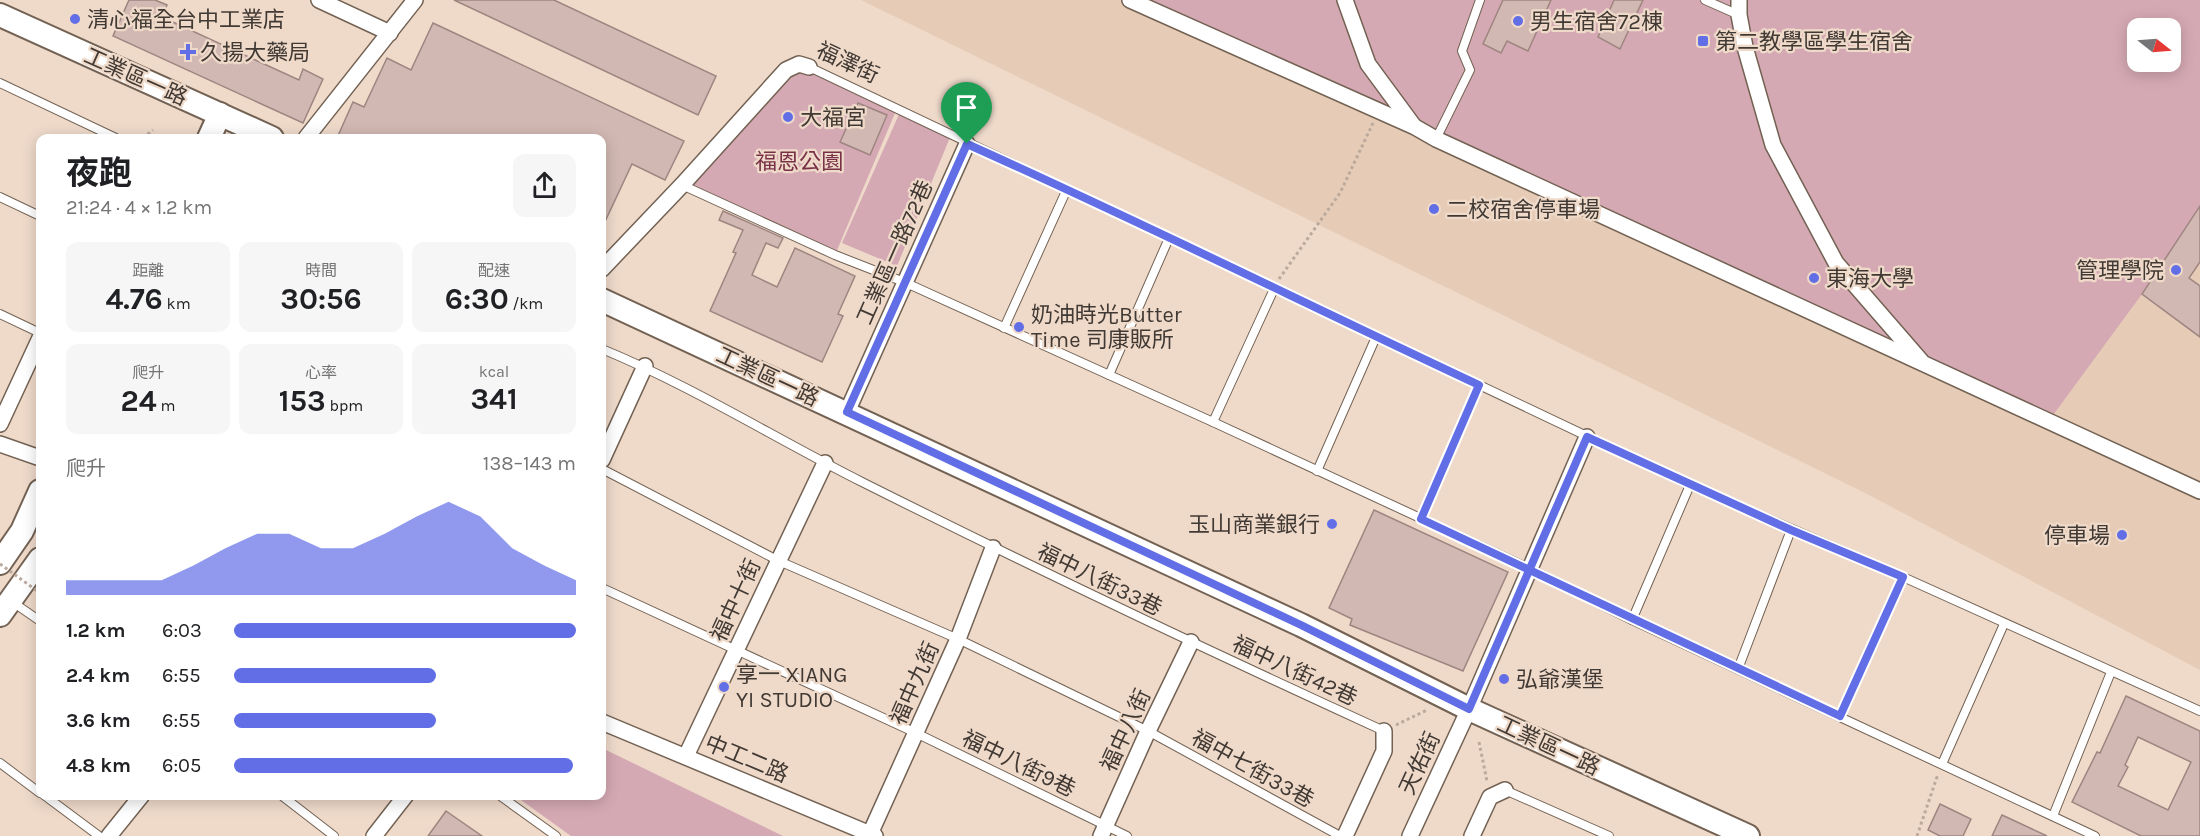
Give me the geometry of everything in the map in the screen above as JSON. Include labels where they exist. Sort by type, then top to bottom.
[{"type":"street","points":[[319,0],[390,33]]},
{"type":"street","points":[[309,134],[415,0]]},
{"type":"street","points":[[1130,0],[1415,127],[1436,139],[2200,491]]},
{"type":"street","points":[[1346,0],[1368,64],[1415,127]]},
{"type":"street","points":[[1739,7],[1745,47],[1773,145],[1836,263],[1925,365]]},
{"type":"street","name":"工業區一路","points":[[0,15],[220,114],[238,131]]},
{"type":"street","name":"福澤街","points":[[682,185],[786,70],[799,64],[809,67]]},
{"type":"street","points":[[211,134],[220,114]]},
{"type":"street","name":"工業區一路72巷","points":[[847,412],[967,144]]},
{"type":"street","points":[[606,265],[682,185]]},
{"type":"street","name":"工業區一路","points":[[606,302],[1301,625],[1469,709],[1748,836]]},
{"type":"street","points":[[0,424],[36,345]]},
{"type":"street","points":[[606,451],[645,366]]},
{"type":"street","name":"天佑街","points":[[1410,836],[1469,709],[1528,568],[1587,437]]},
{"type":"street","points":[[0,444],[36,457]]},
{"type":"street","name":"福中十街","points":[[686,756],[825,463]]},
{"type":"street","points":[[0,564],[22,531],[36,500]]},
{"type":"street","name":"福中九街","points":[[872,835],[958,639],[993,548]]},
{"type":"street","points":[[5,608],[36,565]]},
{"type":"street","name":"福中八街","points":[[1103,831],[1191,642]]},
{"type":"street","name":"中工二路","points":[[606,724],[632,737],[686,756],[872,835]]},
{"type":"street","points":[[1342,836],[1384,750],[1384,731]]},
{"type":"street","points":[[1472,836],[1490,797],[1506,790]]},
{"type":"street","points":[[110,836],[138,800]]},
{"type":"street","points":[[374,836],[402,800]]},
{"type":"lane","points":[[1436,139],[1470,70],[1462,51],[1480,0]]},
{"type":"lane","points":[[1705,0],[1739,7]]},
{"type":"lane","name":"福澤街","points":[[809,67],[967,144]]},
{"type":"lane","points":[[0,83],[108,134]]},
{"type":"lane","points":[[967,144],[1690,485],[1903,577],[2200,711]]},
{"type":"lane","points":[[682,185],[835,255],[904,282],[1213,422],[2095,836]]},
{"type":"lane","points":[[1004,328],[1066,189]]},
{"type":"lane","points":[[0,197],[36,214]]},
{"type":"lane","points":[[1109,375],[1169,238]]},
{"type":"lane","points":[[1213,422],[1274,290]]},
{"type":"lane","points":[[0,314],[36,334]]},
{"type":"lane","points":[[1317,471],[1376,337]]},
{"type":"lane","name":"福中八街33巷","points":[[606,351],[645,366],[825,463],[993,548],[1191,642]]},
{"type":"lane","points":[[1421,519],[1479,385]]},
{"type":"lane","name":"福中七街33巷","points":[[606,471],[779,561],[958,639],[1148,731],[1342,836]]},
{"type":"lane","points":[[1632,620],[1690,485]]},
{"type":"lane","points":[[1738,669],[1791,530]]},
{"type":"lane","points":[[1840,716],[1903,577]]},
{"type":"lane","name":"福中八街9巷","points":[[606,590],[916,733],[1103,831],[1127,836]]},
{"type":"lane","points":[[5,608],[36,620]]},
{"type":"lane","points":[[1942,764],[2004,624]]},
{"type":"lane","name":"福中八街42巷","points":[[1191,642],[1384,731]]},
{"type":"lane","points":[[2053,816],[2111,672]]},
{"type":"lane","points":[[0,763],[36,790]]},
{"type":"lane","points":[[1506,790],[1609,836]]},
{"type":"lane","points":[[50,800],[99,836]]},
{"type":"lane","points":[[287,800],[334,836]]},
{"type":"lane","points":[[506,800],[556,836]]},
{"type":"path","points":[[1274,290],[1284,269],[1340,193],[1361,144],[1379,111]]},
{"type":"path","points":[[148,134],[153,130]]},
{"type":"path","points":[[0,564],[36,590]]},
{"type":"path","points":[[1384,731],[1426,710]]},
{"type":"path","points":[[1479,742],[1490,797]]},
{"type":"path","points":[[1917,836],[1942,764]]},
{"type":"shaded area","name":"東海大學","points":[[861,0],[2200,0],[2200,670],[1869,495]]},
{"type":"green space","points":[[1130,0],[2200,0],[2200,206],[2142,294],[2048,422]]},
{"type":"green space","name":"福恩公園","points":[[799,64],[898,106],[835,255],[682,185]]},
{"type":"green space","points":[[900,112],[951,135],[897,266],[842,243]]},
{"type":"green space","points":[[606,750],[783,836],[571,836],[521,800],[606,800]]},
{"type":"building","points":[[129,0],[155,0],[167,5],[162,17],[299,80],[303,69],[323,79],[303,123],[113,36]]},
{"type":"building","points":[[454,0],[554,0],[716,76],[698,115]]},
{"type":"building","name":"男生宿舍72棟","points":[[1503,0],[1551,0],[1528,51],[1507,41],[1501,53],[1483,44]]},
{"type":"building","name":"男生宿舍72棟","points":[[1614,0],[1643,0],[1620,49],[1598,37]]},
{"type":"building","points":[[433,23],[684,141],[665,180],[632,164],[606,219],[606,134],[339,134],[353,102],[364,107],[387,58],[411,70]]},
{"type":"building","points":[[858,103],[887,115],[870,155],[840,142]]},
{"type":"building","name":"管理學院","points":[[2200,206],[2200,262],[2189,278],[2200,286],[2200,337],[2142,294]]},
{"type":"building","points":[[723,211],[783,238],[778,248],[766,243],[752,275],[777,287],[795,248],[855,276],[838,314],[843,316],[822,362],[710,311],[736,253],[733,252],[743,230],[719,220]]},
{"type":"building","points":[[1374,510],[1508,572],[1463,671],[1350,625],[1352,619],[1329,608]]},
{"type":"building","points":[[2126,696],[2200,731],[2200,836],[2141,836],[2072,802],[2097,752],[2100,753]],"holes":[[[2138,737],[2191,762],[2168,810],[2118,786],[2128,767],[2125,765]]]},
{"type":"building","points":[[1940,804],[1971,819],[1963,836],[1940,836],[1928,830]]},
{"type":"building","points":[[446,811],[482,836],[428,836]]},
{"type":"building","points":[[2002,815],[2047,836],[1992,836]]},
{"type":"place","name":"清心福全台中工業店","points":[[75,19]]},
{"type":"place","name":"男生宿舍72棟","points":[[1518,21]]},
{"type":"place","name":"第二教學區學生宿舍","points":[[1703,41]]},
{"type":"place","name":"久揚大藥局","points":[[188,52]]},
{"type":"place","name":"大福宮","points":[[788,117]]},
{"type":"place","name":"二校宿舍停車場","points":[[1434,209]]},
{"type":"place","name":"管理學院","points":[[2176,270]]},
{"type":"place","name":"東海大學","points":[[1814,278]]},
{"type":"place","name":"奶油時光Butter Time 司康販所","points":[[1019,327]]},
{"type":"place","name":"玉山商業銀行","points":[[1332,524]]},
{"type":"place","name":"停車場","points":[[2122,535]]},
{"type":"place","name":"弘爺漢堡","points":[[1504,679]]},
{"type":"place","name":"享一 XIANG YI STUDIO","points":[[724,687]]},
{"type":"route","points":[[967,144],[847,412],[1301,625],[1469,709],[1528,568],[1587,437],[1791,530],[1903,577],[1840,716],[1632,620],[1528,568],[1421,519],[1479,385],[967,144]]}]
